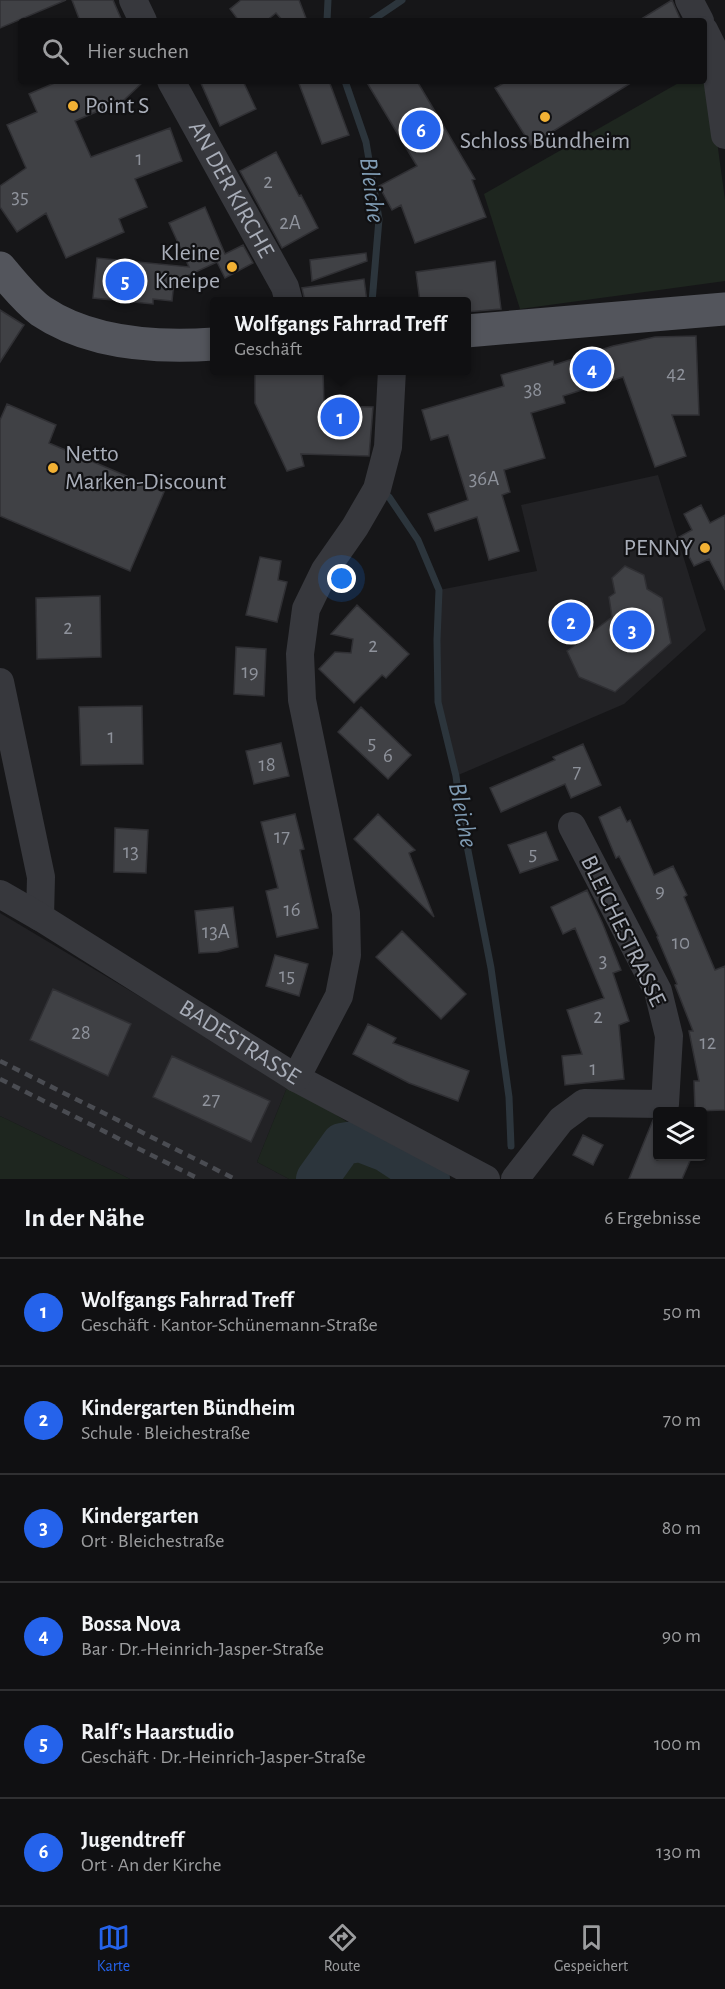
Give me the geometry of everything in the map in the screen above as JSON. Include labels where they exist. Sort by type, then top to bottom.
[{"type":"main road","points":[[0,267],[18,290],[40,310],[68,327],[91,335],[124,341],[210,344]]},
{"type":"main road","points":[[471,331],[725,309]]},
{"type":"street","points":[[133,0],[142,18]]},
{"type":"street","points":[[689,0],[698,18]]},
{"type":"street","points":[[707,36],[713,48],[725,135]]},
{"type":"street","name":"AN DER KIRCHE","points":[[173,84],[285,287],[287,297]]},
{"type":"street","points":[[296,1078],[339,996],[347,955],[346,913],[302,700],[300,654],[306,609],[325,570],[355,527],[377,489],[388,447],[392,375]]},
{"type":"street","points":[[0,682],[41,878],[40,917]]},
{"type":"street","name":"BLEICHESTRASSE","points":[[515,1179],[561,1120],[584,1102],[665,1104],[669,1036],[658,991],[572,826]]},
{"type":"street","name":"BADESTRASSE","points":[[0,894],[296,1078],[486,1179]]},
{"type":"shaded area","points":[[707,67],[725,200],[725,281],[520,309],[484,194],[677,84],[707,84]]},
{"type":"shaded area","points":[[658,475],[706,630],[624,704],[456,776],[438,702],[439,590],[537,571],[521,505]]},
{"type":"shaded area","points":[[0,913],[288,1085],[257,1162],[289,1179],[130,1179],[0,1116]]},
{"type":"shaded area","points":[[288,1085],[439,1179],[289,1179],[257,1162]]},
{"type":"shaded area","points":[[0,1116],[130,1179],[0,1179]]},
{"type":"building","points":[[0,0],[66,0],[24,18],[18,18],[18,20],[0,28]]},
{"type":"building","points":[[72,0],[113,0],[121,18],[79,18]]},
{"type":"building","points":[[241,0],[299,0],[306,18],[280,18],[276,13],[270,18],[237,18],[230,9]]},
{"type":"building","points":[[672,0],[680,18],[643,18]]},
{"type":"building","points":[[52,84],[141,84],[124,100],[75,121],[91,157],[170,128],[182,161],[135,179],[147,207],[119,219],[124,232],[66,258],[46,213],[17,232],[0,207],[0,186],[26,168],[7,125],[37,112],[29,94]]},
{"type":"building","points":[[201,84],[244,84],[256,109],[220,126]]},
{"type":"building","points":[[299,84],[330,84],[349,135],[322,144]]},
{"type":"building","points":[[368,84],[419,84],[475,179],[472,180],[486,217],[415,243],[401,205],[392,210],[379,186],[417,166]]},
{"type":"building","name":"Schloss Bündheim","points":[[502,84],[629,84],[531,145],[495,88]]},
{"type":"building","points":[[276,152],[318,228],[282,248],[240,171]]},
{"type":"building","points":[[205,207],[225,254],[243,245],[253,263],[225,278],[217,262],[174,282],[172,301],[153,299],[153,304],[93,298],[97,258],[189,267],[169,223]]},
{"type":"building","points":[[366,253],[367,261],[312,281],[310,260]]},
{"type":"building","points":[[495,261],[501,309],[471,312],[471,297],[419,297],[416,272]]},
{"type":"building","points":[[364,279],[366,297],[304,297],[302,288]]},
{"type":"building","points":[[0,310],[24,325],[0,362]]},
{"type":"building","points":[[696,336],[699,415],[672,415],[686,456],[655,467],[623,377],[563,396],[565,403],[531,413],[545,458],[504,470],[510,492],[502,495],[519,551],[489,560],[477,517],[435,531],[428,514],[468,500],[448,435],[431,440],[422,410],[504,386],[501,375],[553,361],[554,365],[613,346],[655,337]]},
{"type":"building","points":[[255,375],[323,375],[324,406],[373,407],[369,456],[301,454],[304,466],[287,471],[255,403]]},
{"type":"building","name":"Netto Marken-Discount","points":[[7,404],[56,425],[49,443],[164,492],[130,571],[0,516],[0,420]]},
{"type":"building","name":"PENNY","points":[[701,505],[710,523],[725,515],[725,590],[709,559],[694,566],[679,537],[692,530],[684,514]]},
{"type":"building","points":[[260,557],[281,561],[278,580],[287,582],[277,622],[246,615]]},
{"type":"building","points":[[625,566],[644,575],[647,589],[662,598],[671,643],[615,692],[579,677],[567,651],[612,617],[609,597],[615,593],[612,578]]},
{"type":"building","points":[[100,596],[101,657],[37,659],[36,598]]},
{"type":"building","points":[[357,605],[409,654],[386,678],[382,675],[354,703],[319,669],[335,652],[351,653],[353,639],[331,634]]},
{"type":"building","points":[[236,647],[266,649],[264,696],[234,694]]},
{"type":"building","points":[[142,706],[143,764],[81,765],[79,707]]},
{"type":"building","points":[[361,707],[411,755],[388,779],[338,732]]},
{"type":"building","points":[[281,743],[289,776],[254,784],[246,751]]},
{"type":"building","points":[[583,744],[601,785],[571,798],[565,784],[501,812],[490,788],[555,760],[553,757]]},
{"type":"building","points":[[620,807],[627,822],[630,820],[654,875],[673,866],[687,895],[684,897],[715,970],[725,966],[725,1110],[707,1111],[707,1107],[695,1107],[694,1081],[699,1081],[689,1031],[693,1031],[658,936],[619,856],[616,858],[599,817]]},
{"type":"building","points":[[295,814],[304,849],[300,850],[318,928],[277,937],[266,891],[278,888],[261,822]]},
{"type":"building","points":[[378,814],[415,850],[409,853],[434,917],[354,839]]},
{"type":"building","points":[[115,828],[148,830],[146,873],[114,872]]},
{"type":"building","points":[[546,832],[558,860],[520,873],[508,845]]},
{"type":"building","points":[[587,890],[621,970],[613,973],[629,1021],[619,1025],[624,1079],[565,1085],[562,1056],[582,1054],[567,1010],[604,998],[575,928],[563,934],[551,907]]},
{"type":"building","points":[[233,907],[238,947],[218,952],[199,953],[195,911]]},
{"type":"building","points":[[402,931],[466,994],[441,1019],[376,957]]},
{"type":"building","points":[[275,955],[308,964],[299,996],[266,986]]},
{"type":"building","points":[[53,989],[131,1024],[108,1076],[30,1040]]},
{"type":"building","points":[[368,1024],[396,1038],[393,1043],[469,1071],[458,1101],[409,1083],[353,1054]]},
{"type":"building","points":[[172,1056],[270,1101],[251,1142],[153,1097]]},
{"type":"building","points":[[653,1120],[653,1161],[690,1161],[682,1179],[629,1179]]},
{"type":"building","points":[[583,1135],[603,1145],[593,1165],[573,1155]]},
{"type":"waterway","name":"Bleiche","points":[[327,18],[328,0]]},
{"type":"waterway","points":[[375,18],[402,0]]},
{"type":"waterway","name":"Bleiche","points":[[346,84],[366,142],[379,219],[372,297]]},
{"type":"waterway","name":"Bleiche","points":[[389,497],[418,540],[439,590],[438,702],[456,776],[461,815],[491,968],[509,1097],[511,1146]]},
{"type":"waterway","points":[[317,1179],[342,1144],[360,1141],[386,1151],[429,1179]]},
{"type":"railway","points":[[0,1061],[235,1179]]},
{"type":"railway","points":[[0,1079],[199,1179]]},
{"type":"place","name":"Point S","points":[[73,106]]},
{"type":"place","name":"Schloss Bündheim","points":[[545,117]]},
{"type":"place","name":"Jugendtreff","points":[[421,130]]},
{"type":"place","name":"Kleine Kneipe","points":[[232,267]]},
{"type":"place","name":"Ralf's Haarstudio","points":[[125,281]]},
{"type":"place","name":"Bossa Nova","points":[[592,369]]},
{"type":"place","name":"Wolfgangs Fahrrad Treff","points":[[340,417]]},
{"type":"place","name":"Netto Marken-Discount","points":[[53,468]]},
{"type":"place","name":"PENNY","points":[[705,548]]},
{"type":"place","name":"Kindergarten Bündheim","points":[[571,622]]},
{"type":"place","name":"Kindergarten","points":[[632,630]]}]
